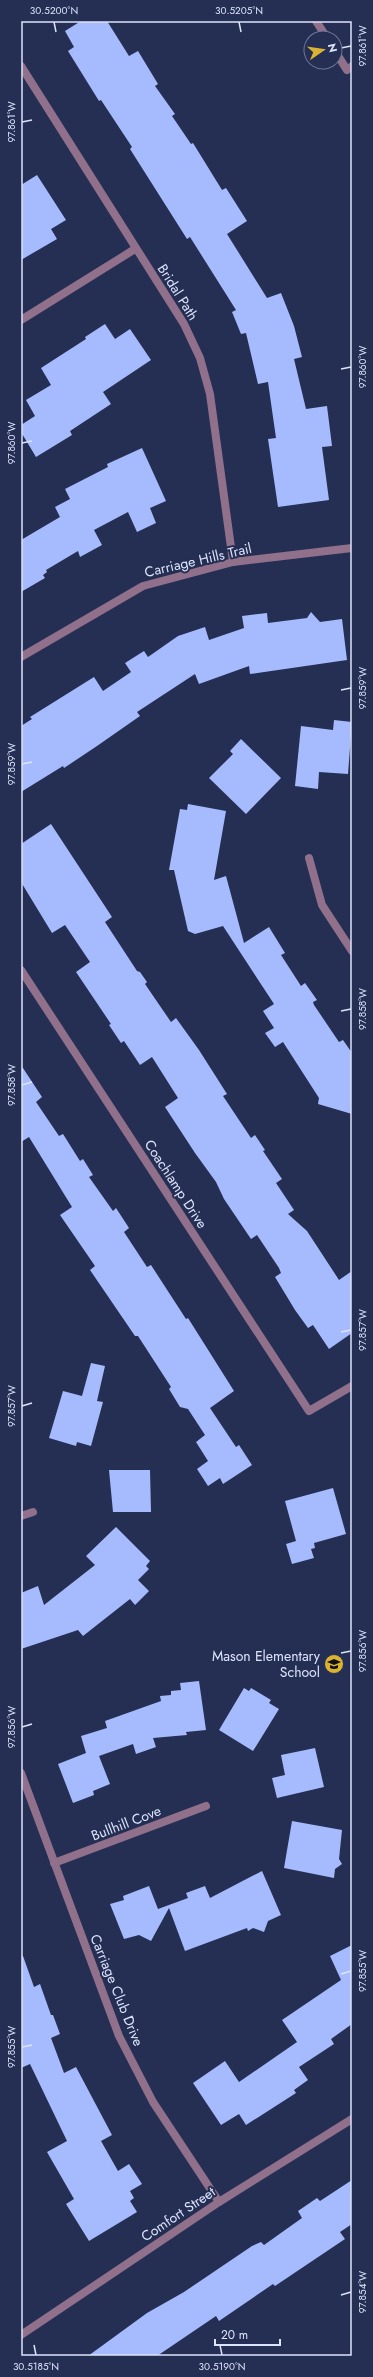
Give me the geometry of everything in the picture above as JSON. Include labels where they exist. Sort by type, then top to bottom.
[{"type":"street","points":[[316,21],[322,30]]},
{"type":"street","points":[[343,64],[347,70],[352,66]]},
{"type":"street","name":"Bridal Path","points":[[21,66],[135,249],[184,324],[200,358],[210,394],[233,562]]},
{"type":"street","points":[[21,320],[135,249]]},
{"type":"street","name":"Carriage Hills Trail","points":[[21,657],[143,586],[233,562],[352,548]]},
{"type":"street","points":[[309,858],[322,905],[352,951]]},
{"type":"street","name":"Coachlamp Drive","points":[[21,970],[309,1411],[352,1386]]},
{"type":"street","points":[[21,1516],[33,1512]]},
{"type":"street","name":"Carriage Club Drive","points":[[21,1773],[119,2036],[153,2102],[219,2202]]},
{"type":"street","name":"Bullhill Cove","points":[[54,1862],[206,1806]]},
{"type":"street","name":"Comfort Street","points":[[21,2335],[219,2202],[352,2120]]},
{"type":"building","points":[[81,21],[107,21],[129,56],[138,51],[158,84],[155,86],[175,114],[172,116],[191,144],[193,143],[222,190],[226,188],[247,221],[227,234],[267,298],[281,293],[294,326],[302,357],[294,359],[306,409],[327,406],[332,446],[322,447],[329,500],[278,507],[268,439],[276,438],[268,382],[258,384],[246,333],[241,334],[232,312],[236,310],[190,237],[187,239],[130,149],[132,147],[101,100],[99,101],[68,51],[74,47],[65,31]]},
{"type":"building","points":[[37,175],[66,220],[51,229],[57,239],[21,260],[21,185]]},
{"type":"building","points":[[105,324],[115,339],[130,329],[151,360],[103,392],[111,404],[70,431],[72,435],[36,457],[21,432],[21,425],[35,416],[26,400],[51,385],[41,368],[86,339],[85,337]]},
{"type":"building","points":[[142,448],[166,501],[150,508],[156,523],[137,532],[128,512],[94,530],[102,545],[80,557],[78,551],[46,570],[47,572],[43,575],[45,578],[21,592],[21,540],[60,517],[55,507],[70,499],[65,489],[108,467],[107,464]]},
{"type":"building","points":[[311,612],[320,622],[342,619],[347,660],[250,674],[249,666],[199,684],[195,674],[137,712],[140,716],[97,746],[64,768],[63,766],[21,792],[21,726],[32,719],[30,717],[94,677],[103,691],[131,672],[125,663],[144,651],[148,657],[178,636],[205,627],[209,640],[244,628],[242,616],[267,613],[268,623],[307,618]]},
{"type":"building","points":[[334,720],[352,722],[348,774],[319,772],[318,789],[295,786],[301,726],[333,730]]},
{"type":"building","points":[[241,739],[281,778],[246,814],[209,778],[233,754],[230,751]]},
{"type":"building","points":[[188,804],[226,811],[214,880],[226,876],[244,943],[269,927],[285,953],[281,955],[301,986],[305,983],[317,1000],[313,1002],[314,1005],[339,1042],[343,1040],[352,1053],[352,1114],[318,1104],[319,1098],[283,1042],[275,1047],[265,1033],[274,1028],[263,1011],[274,1004],[223,926],[195,934],[188,931],[174,870],[169,870],[180,809],[187,810]]},
{"type":"building","points":[[51,824],[112,917],[105,922],[137,971],[140,972],[147,982],[145,984],[171,1022],[176,1018],[199,1050],[227,1094],[223,1096],[251,1138],[255,1135],[265,1150],[263,1151],[282,1179],[276,1183],[294,1210],[288,1214],[307,1231],[339,1280],[352,1271],[352,1333],[329,1349],[313,1325],[308,1328],[295,1310],[275,1277],[281,1273],[279,1268],[257,1235],[251,1239],[224,1199],[216,1182],[165,1107],[178,1098],[152,1057],[140,1065],[124,1041],[121,1043],[109,1025],[111,1024],[76,972],[90,962],[65,925],[52,933],[21,882],[21,844]]},
{"type":"building","points":[[21,1065],[42,1097],[36,1102],[59,1136],[63,1134],[80,1161],[83,1159],[93,1175],[89,1177],[113,1211],[116,1208],[129,1228],[124,1232],[147,1267],[151,1265],[186,1319],[188,1318],[234,1391],[210,1408],[236,1447],[239,1445],[252,1465],[223,1484],[220,1478],[208,1486],[197,1469],[208,1461],[196,1442],[205,1435],[188,1409],[180,1407],[169,1389],[171,1387],[138,1336],[135,1336],[90,1270],[95,1266],[60,1215],[72,1207],[29,1137],[21,1142]]},
{"type":"building","points":[[91,1363],[105,1366],[97,1401],[103,1402],[91,1446],[77,1442],[76,1446],[49,1438],[63,1391],[82,1396]]},
{"type":"building","points":[[109,1470],[150,1470],[151,1512],[113,1512]]},
{"type":"building","points":[[333,1488],[346,1534],[314,1543],[315,1548],[311,1549],[314,1558],[292,1564],[286,1544],[296,1541],[285,1501]]},
{"type":"building","points":[[116,1527],[150,1561],[146,1566],[149,1569],[138,1580],[149,1591],[135,1605],[130,1599],[83,1636],[78,1630],[21,1649],[21,1593],[38,1586],[44,1605],[95,1565],[86,1556]]},
{"type":"building","points":[[199,1681],[206,1730],[186,1732],[187,1735],[153,1738],[156,1747],[136,1754],[133,1744],[99,1756],[110,1784],[93,1791],[94,1795],[73,1803],[58,1764],[86,1753],[81,1736],[107,1728],[105,1721],[161,1701],[160,1696],[171,1695],[171,1691],[181,1690],[180,1683]]},
{"type":"building","points":[[244,1688],[249,1691],[251,1688],[271,1700],[269,1703],[279,1709],[253,1751],[219,1730]]},
{"type":"building","points":[[315,1748],[324,1787],[277,1798],[272,1778],[285,1775],[281,1755]]},
{"type":"building","points":[[292,1821],[342,1830],[339,1859],[342,1864],[335,1869],[334,1878],[284,1868]]},
{"type":"building","points":[[262,1871],[281,1915],[268,1921],[264,1932],[253,1928],[248,1931],[247,1928],[185,1951],[169,1908],[151,1941],[139,1935],[124,1939],[110,1904],[124,1900],[123,1896],[149,1886],[158,1909],[188,1898],[186,1893],[205,1886],[210,1898]]},
{"type":"building","points":[[352,1945],[352,2024],[331,2039],[334,2044],[299,2067],[308,2080],[294,2090],[296,2093],[246,2125],[239,2114],[221,2125],[193,2083],[225,2061],[239,2082],[297,2042],[282,2020],[341,1980],[330,1956]]},
{"type":"building","points":[[21,1956],[23,1956],[34,1987],[40,1984],[51,2015],[53,2015],[60,2034],[51,2038],[64,2073],[76,2067],[112,2135],[101,2141],[118,2171],[129,2164],[142,2184],[130,2191],[134,2198],[130,2201],[137,2212],[89,2241],[66,2204],[74,2199],[47,2152],[67,2141],[30,2064],[21,2068]]},
{"type":"building","points":[[352,2180],[352,2224],[340,2232],[345,2239],[275,2286],[273,2284],[219,2321],[216,2316],[157,2356],[88,2356],[147,2313],[184,2292],[252,2246],[261,2242],[264,2245],[302,2218],[298,2211],[317,2198],[320,2201]]},
{"type":"place","name":"Mason Elementary School","points":[[334,1664]]}]
